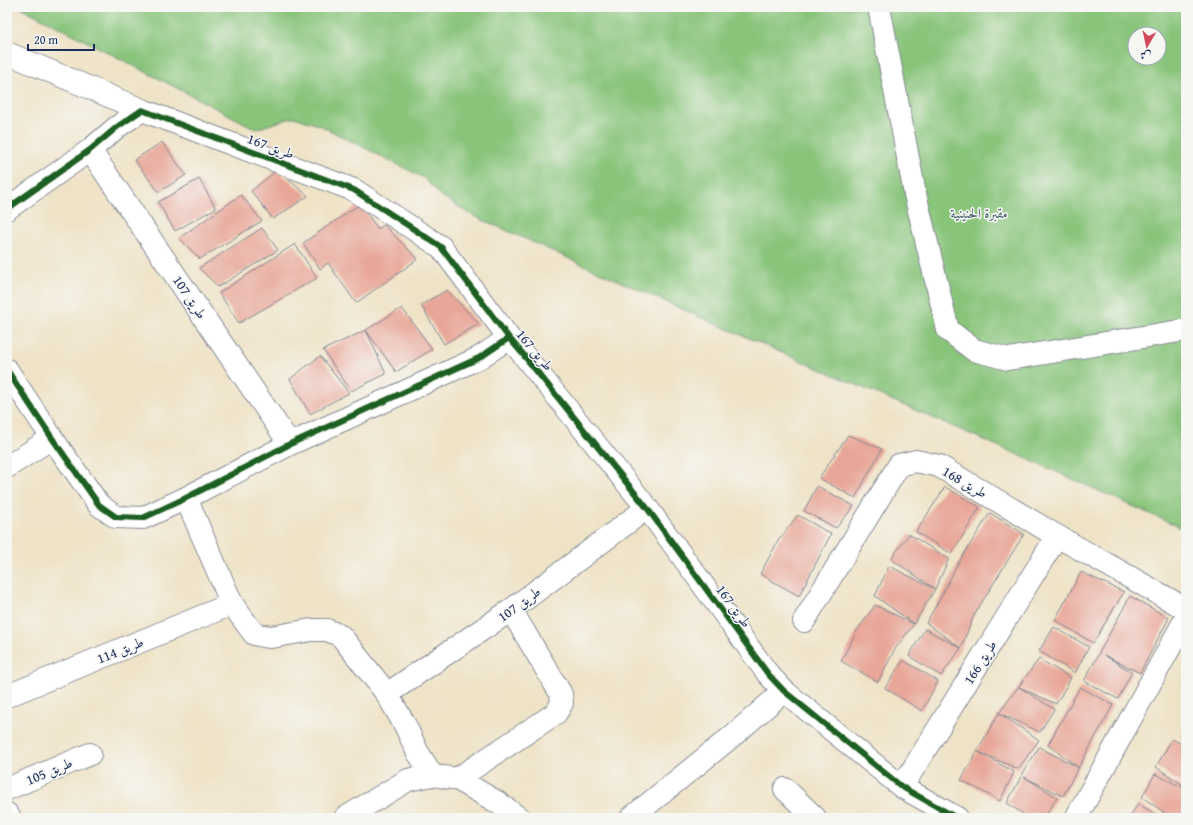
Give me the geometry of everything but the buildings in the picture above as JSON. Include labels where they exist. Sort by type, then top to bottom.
[{"type":"street","points":[[879,7],[915,194],[948,330],[974,350],[1008,359],[1186,330]]},
{"type":"street","name":"طريق 167","points":[[7,53],[142,110],[354,190],[441,247],[509,338],[647,508],[768,674],[784,691],[902,787],[957,818]]},
{"type":"street","points":[[7,209],[90,150],[142,110]]},
{"type":"street","name":"طريق 107","points":[[90,150],[290,444]]},
{"type":"street","points":[[7,370],[99,505],[116,517],[142,518],[186,498],[290,444],[479,358],[509,338]]},
{"type":"street","points":[[7,467],[52,438]]},
{"type":"street","name":"طريق 168","points":[[804,622],[899,465],[916,460],[938,466],[1186,609]]},
{"type":"street","points":[[186,498],[232,604],[254,634],[271,637],[310,630],[327,630],[341,636],[387,694],[406,727],[417,751],[432,775]]},
{"type":"street","name":"طريق 107","points":[[387,694],[511,610],[647,508]]},
{"type":"street","name":"طريق 166","points":[[902,787],[1057,536]]},
{"type":"street","name":"طريق 114","points":[[7,696],[232,604]]},
{"type":"street","points":[[457,779],[556,713],[562,703],[561,694],[511,610]]},
{"type":"street","points":[[1076,818],[1186,618]]},
{"type":"street","points":[[631,818],[736,733],[784,691]]},
{"type":"street","name":"طريق 105","points":[[7,789],[90,754]]},
{"type":"street","points":[[345,818],[408,780],[432,775],[457,779],[497,802],[519,818]]},
{"type":"street","points":[[785,789],[815,818]]},
{"type":"street","points":[[7,814],[10,818]]},
{"type":"green space","name":"مقبرة الحنينية","points":[[20,7],[1186,7],[1186,530],[1023,457],[702,318],[474,216],[441,196],[424,178],[321,126],[294,117],[256,129]]},
{"type":"cycle path","points":[[7,209],[90,150],[117,127],[142,110],[354,190],[441,247],[509,338],[647,508],[768,674],[784,691],[902,787],[957,818]]},
{"type":"cycle path","points":[[7,370],[99,505],[116,517],[143,518],[186,498],[290,444],[479,358],[509,338]]}]
